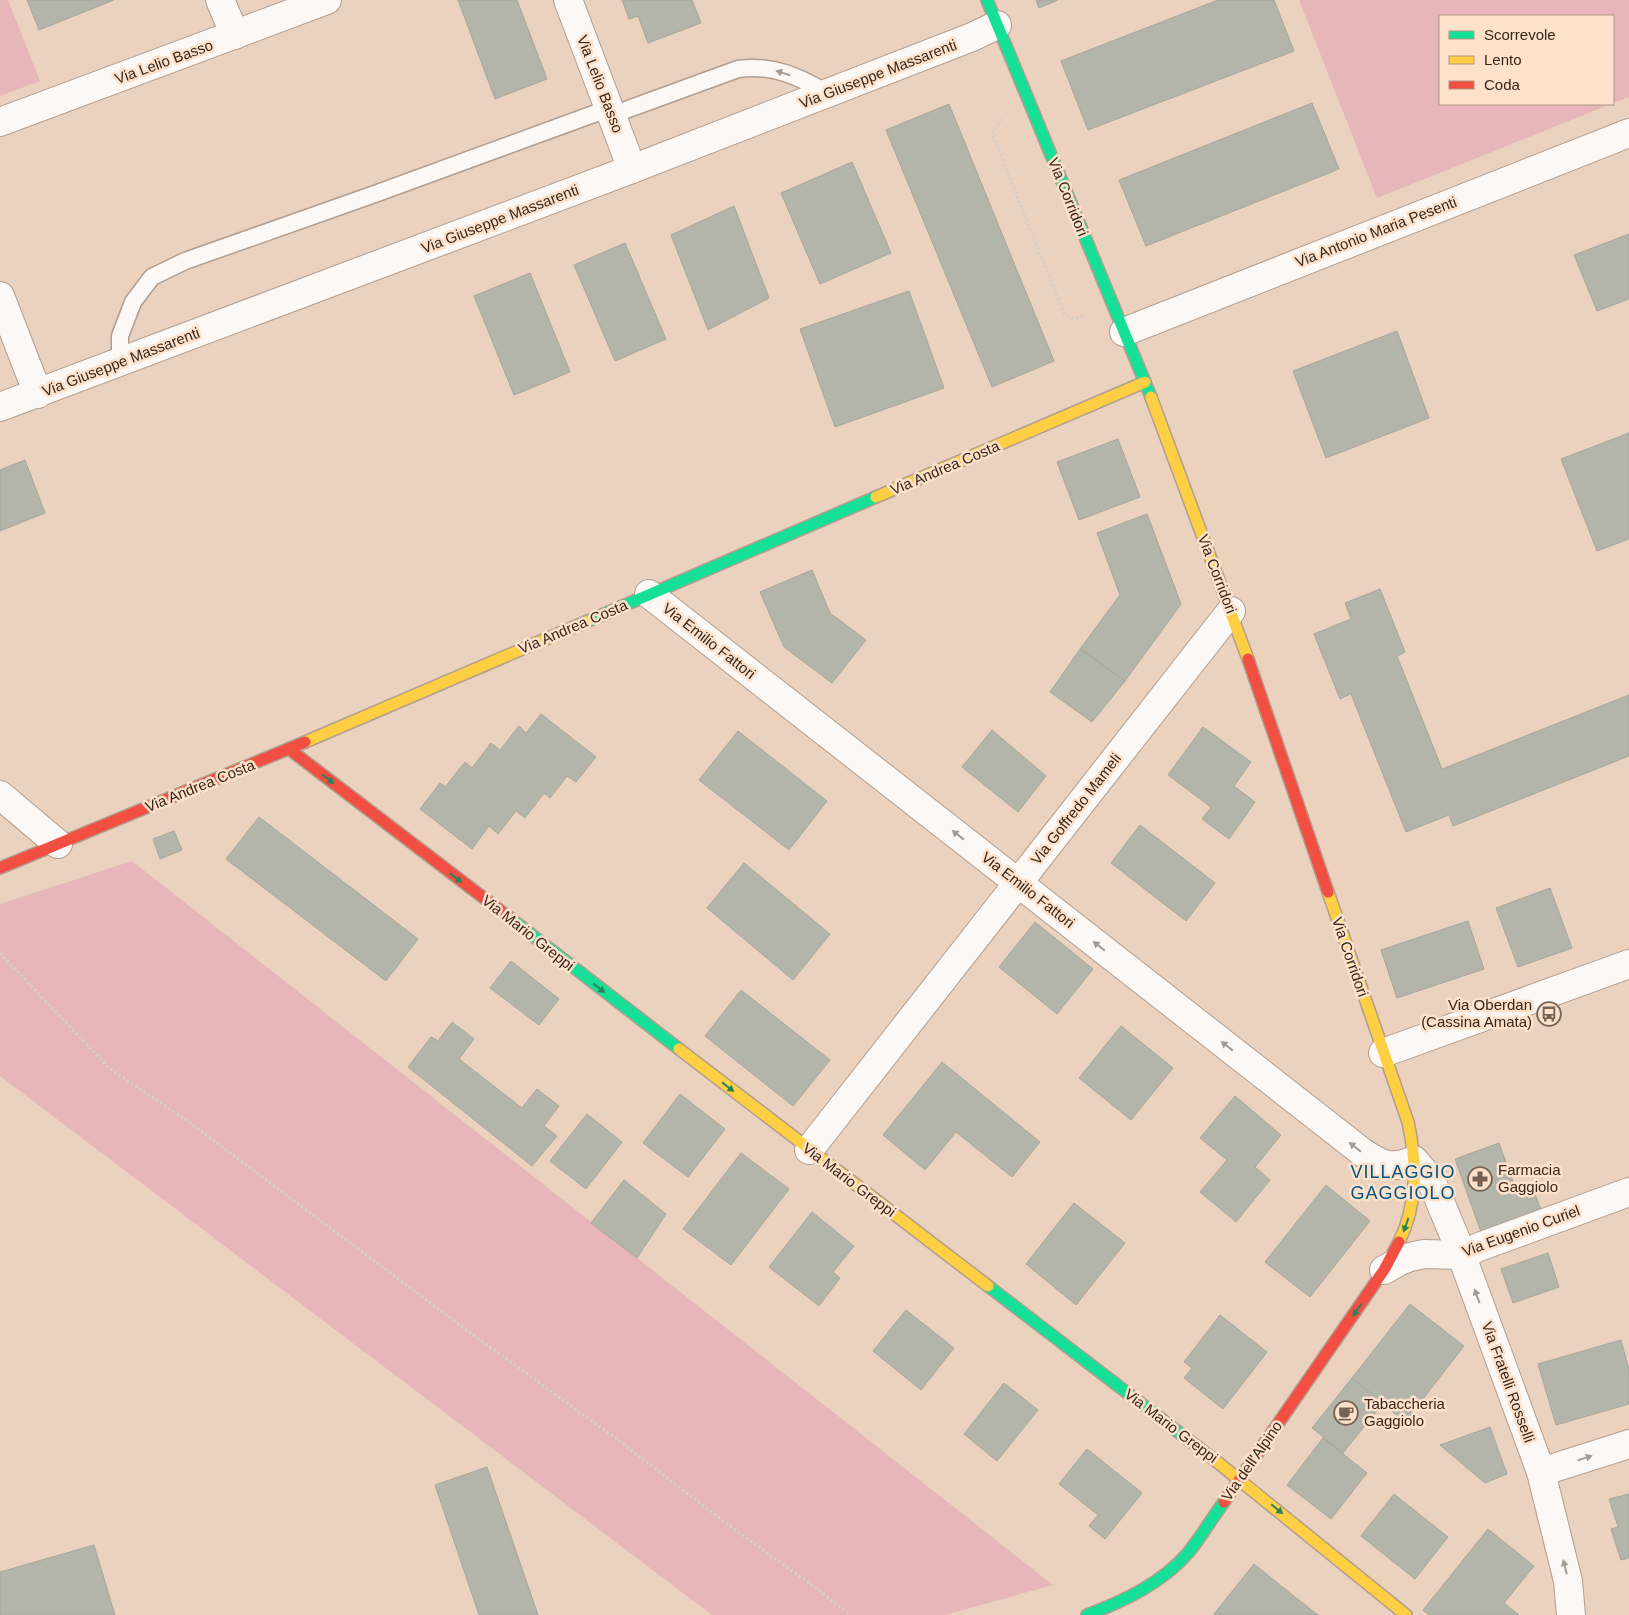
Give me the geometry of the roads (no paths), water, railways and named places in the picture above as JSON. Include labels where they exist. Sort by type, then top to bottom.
[{"type":"street","points":[[220,0],[234,36]]},
{"type":"street","name":"Via Lelio Basso","points":[[0,122],[328,0]]},
{"type":"street","name":"Via Lelio Basso","points":[[568,0],[632,169]]},
{"type":"street","name":"Via Giuseppe Massarenti","points":[[0,407],[632,169],[972,37],[992,12]]},
{"type":"street","name":"Via Corridori","points":[[992,12],[1145,382],[1231,611],[1408,1122],[1413,1144],[1414,1160]]},
{"type":"street","name":"Via Antonio Maria Pesenti","points":[[1124,332],[1629,133]]},
{"type":"street","points":[[0,296],[38,394]]},
{"type":"street","name":"Via Andrea Costa","points":[[0,868],[289,749],[1145,382]]},
{"type":"street","name":"Via Emilio Fattori","points":[[649,594],[1362,1152],[1377,1162],[1386,1165],[1396,1166],[1414,1160]]},
{"type":"street","name":"Via Goffredo Mameli","points":[[810,1150],[1231,611]]},
{"type":"street","name":"Via Mario Greppi","points":[[289,749],[1240,1478],[1406,1615]]},
{"type":"street","points":[[0,795],[58,844]]},
{"type":"street","points":[[1384,1053],[1629,964]]},
{"type":"street","name":"Via Fratelli Rosselli","points":[[1414,1160],[1431,1180],[1462,1255],[1541,1472],[1568,1581],[1571,1615]]},
{"type":"street","name":"Via dell'Alpino","points":[[1087,1615],[1124,1600],[1148,1586],[1169,1572],[1188,1553],[1384,1270],[1402,1237],[1411,1211],[1415,1186],[1414,1160]]},
{"type":"street","name":"Via Eugenio Curiel","points":[[1384,1270],[1410,1257],[1424,1254],[1462,1255],[1629,1192]]},
{"type":"street","points":[[1541,1472],[1629,1444]]},
{"type":"lane","points":[[120,362],[120,336],[133,302],[152,277],[185,261],[611,111],[738,69],[752,67],[770,69],[802,78],[827,93]]},
{"type":"place","name":"Via Oberdan (Cassina Amata)","points":[[1549,1014]]},
{"type":"place","name":"Farmacia Gaggiolo","points":[[1480,1179]]},
{"type":"place","name":"Tabaccheria Gaggiolo","points":[[1346,1413]]},
{"type":"district","name":"VILLAGGIO GAGGIOLO","points":[[1403,1182]]}]
